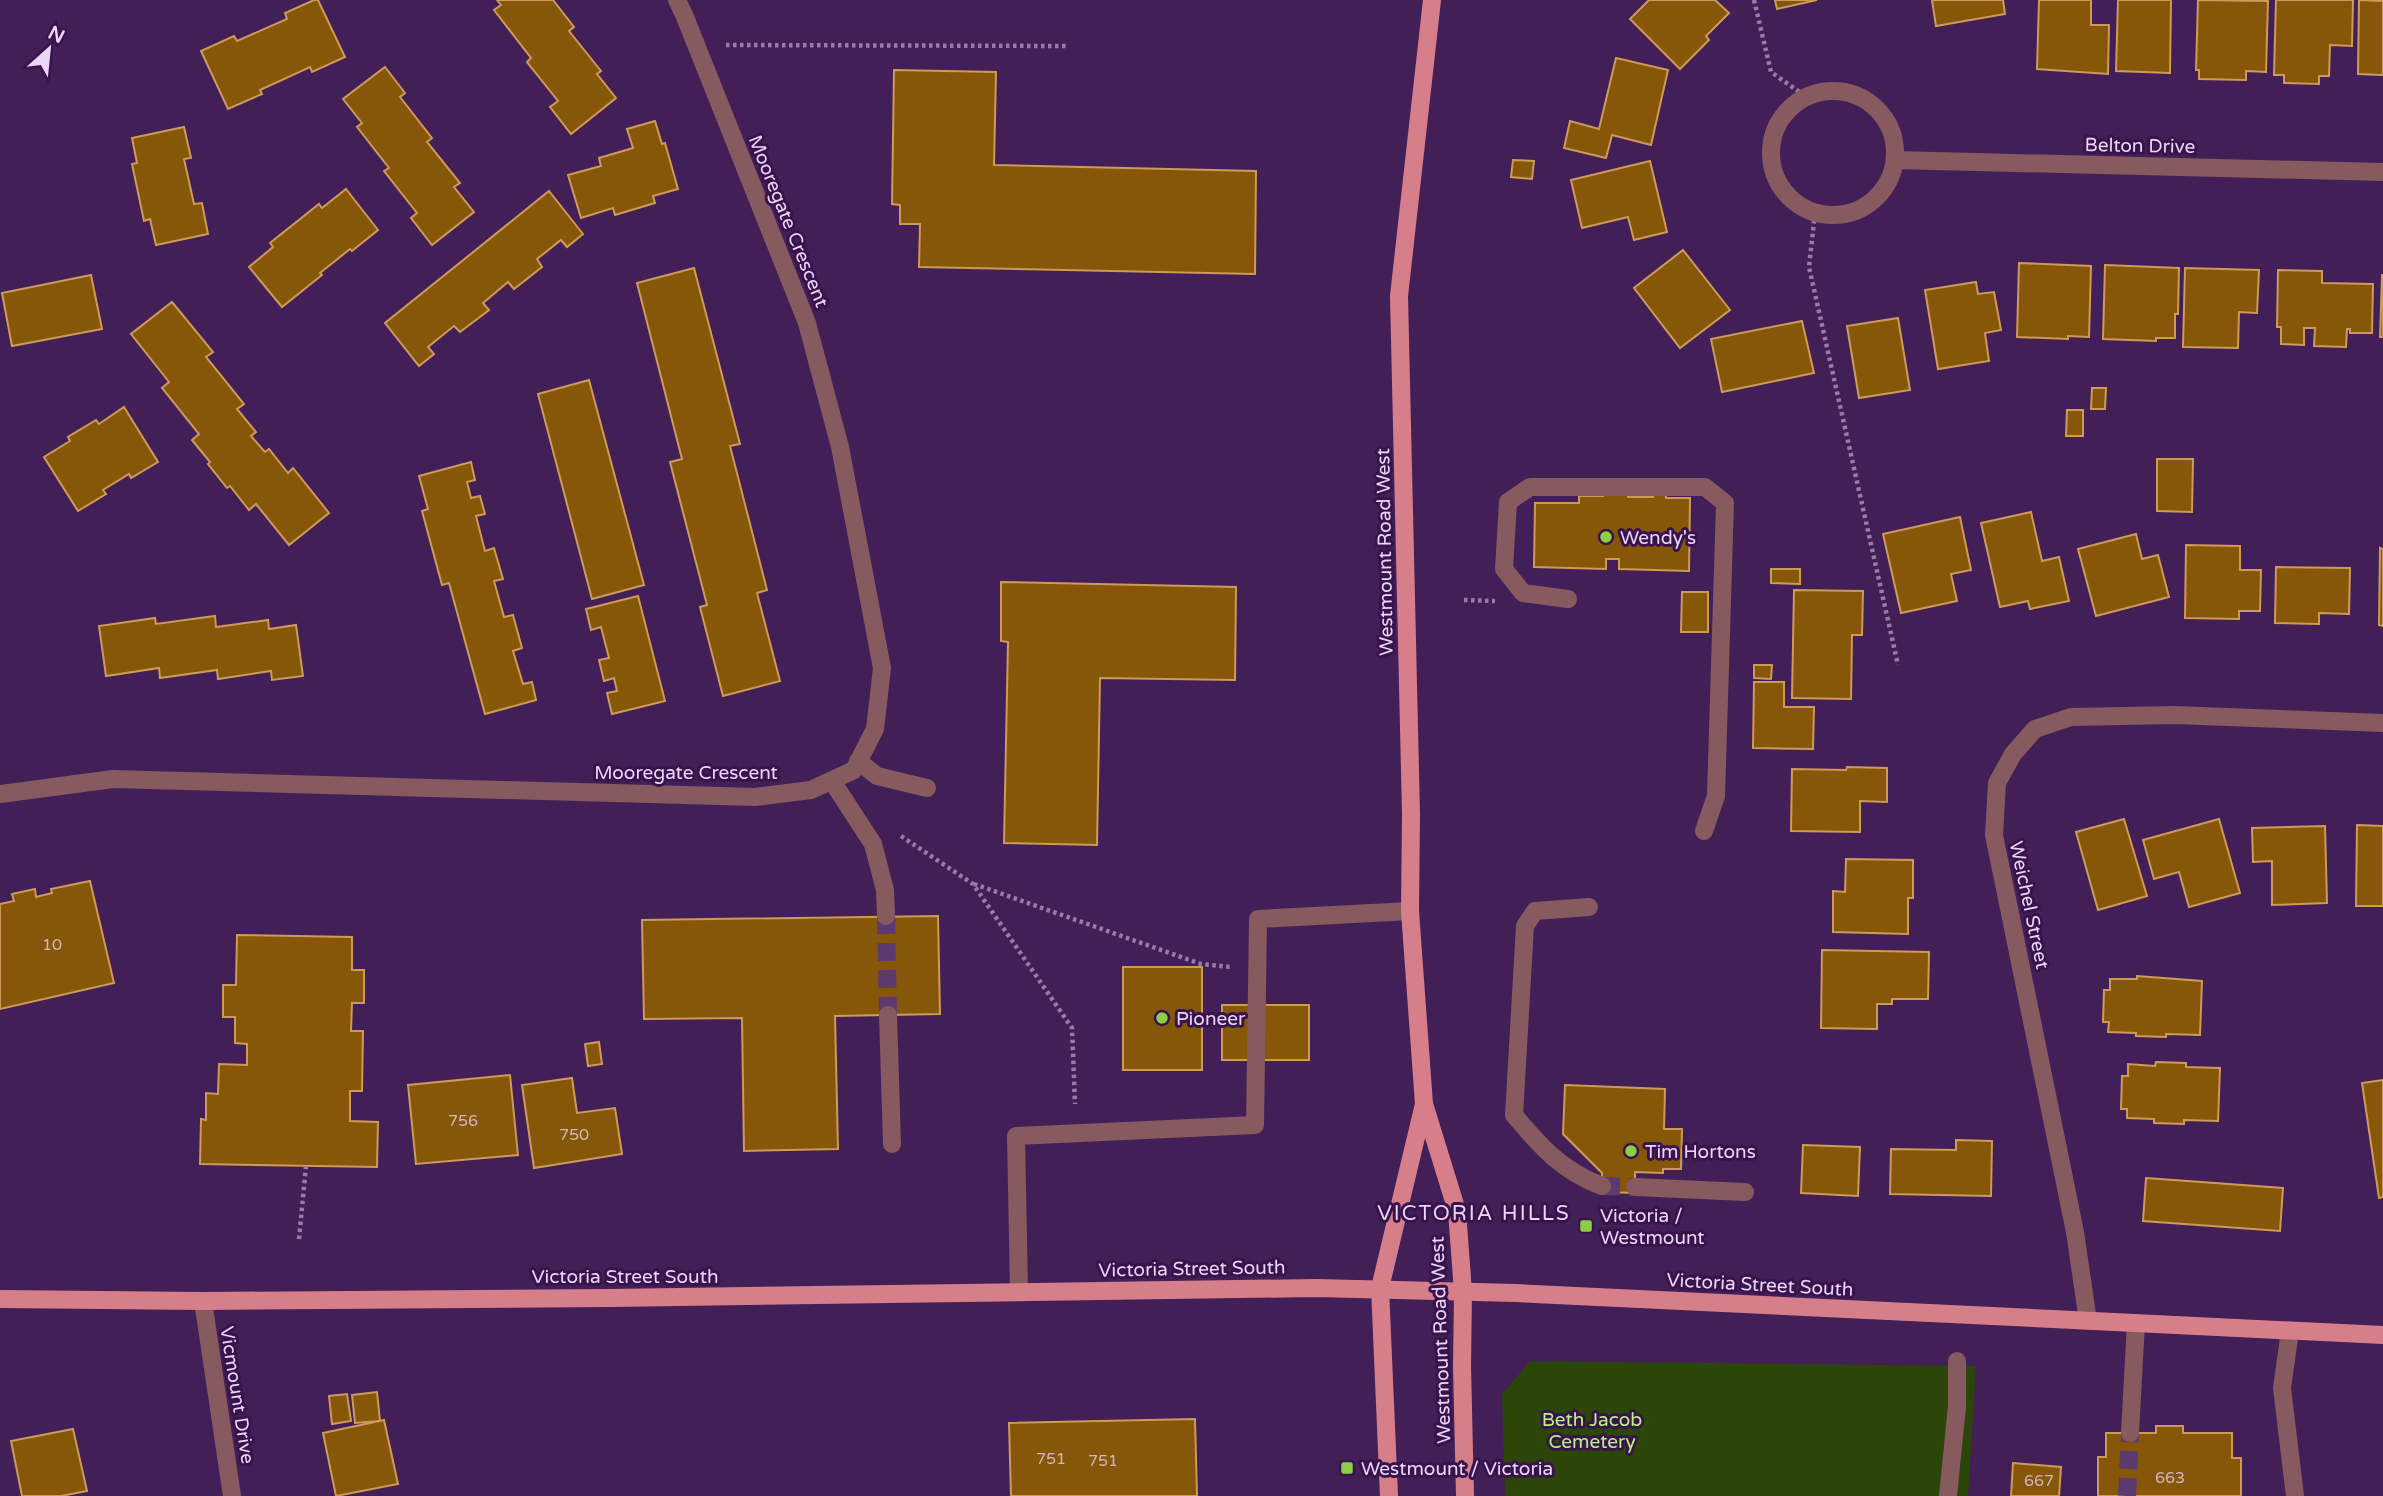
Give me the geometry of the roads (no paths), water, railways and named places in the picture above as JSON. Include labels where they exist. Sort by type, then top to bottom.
[{"type":"main road","name":"Westmount Road West","points":[[1432,0],[1399,296],[1411,814],[1410,911],[1424,1104],[1457,1211],[1463,1292],[1465,1496]]},
{"type":"main road","name":"Westmount Road West","points":[[1389,1496],[1380,1288],[1424,1104]]},
{"type":"main road","name":"Victoria Street South","points":[[0,1300],[203,1301],[1380,1288],[2383,1335]]},
{"type":"street","name":"Mooregate Crescent","points":[[0,794],[113,779],[755,797],[811,790],[854,770],[875,729],[882,668],[840,447],[807,323],[677,0]]},
{"type":"street","points":[[1829,89],[1845,91],[1866,99],[1887,120],[1894,138],[1895,160],[1888,184],[1864,208],[1843,215],[1815,213],[1786,195],[1773,174],[1769,148],[1780,117],[1805,96],[1829,89]]},
{"type":"street","name":"Belton Drive","points":[[1895,160],[2383,172]]},
{"type":"street","points":[[1568,599],[1523,593],[1504,569],[1508,502],[1530,487],[1705,487],[1725,503],[1716,796],[1704,831]]},
{"type":"street","name":"Weichel Street","points":[[2088,1321],[2075,1232],[1994,835],[1997,783],[2013,754],[2035,729],[2071,717],[2174,715],[2383,723]]},
{"type":"street","points":[[858,761],[877,776],[927,789]]},
{"type":"street","points":[[832,780],[873,844],[885,890],[886,916]]},
{"type":"street","points":[[1589,907],[1535,911],[1525,926],[1514,1115],[1545,1152],[1580,1178],[1602,1186]]},
{"type":"street","points":[[1018,1291],[1016,1136],[1255,1125],[1258,919],[1410,911]]},
{"type":"street","points":[[888,1015],[892,1144]]},
{"type":"street","points":[[1635,1187],[1745,1192]]},
{"type":"street","name":"Vicmount Drive","points":[[203,1301],[232,1496]]},
{"type":"street","points":[[2130,1433],[2136,1323]]},
{"type":"street","points":[[2290,1331],[2282,1388],[2295,1496]]},
{"type":"street","points":[[1948,1496],[1957,1406],[1957,1361]]},
{"type":"tunnel","points":[[886,916],[888,1015]]},
{"type":"tunnel","points":[[1602,1186],[1635,1187]]},
{"type":"tunnel","points":[[2127,1496],[2130,1433]]},
{"type":"place","name":"Wendy's","points":[[1606,537]]},
{"type":"place","name":"Pioneer","points":[[1162,1018]]},
{"type":"place","name":"Tim Hortons","points":[[1631,1151]]},
{"type":"place","name":"Victoria / Westmount","points":[[1586,1226]]},
{"type":"place","name":"Westmount / Victoria","points":[[1347,1468]]},
{"type":"district","name":"VICTORIA HILLS","points":[[1474,1213]]},
{"type":"park label","name":"Beth Jacob Cemetery","points":[[1592,1430]]}]
